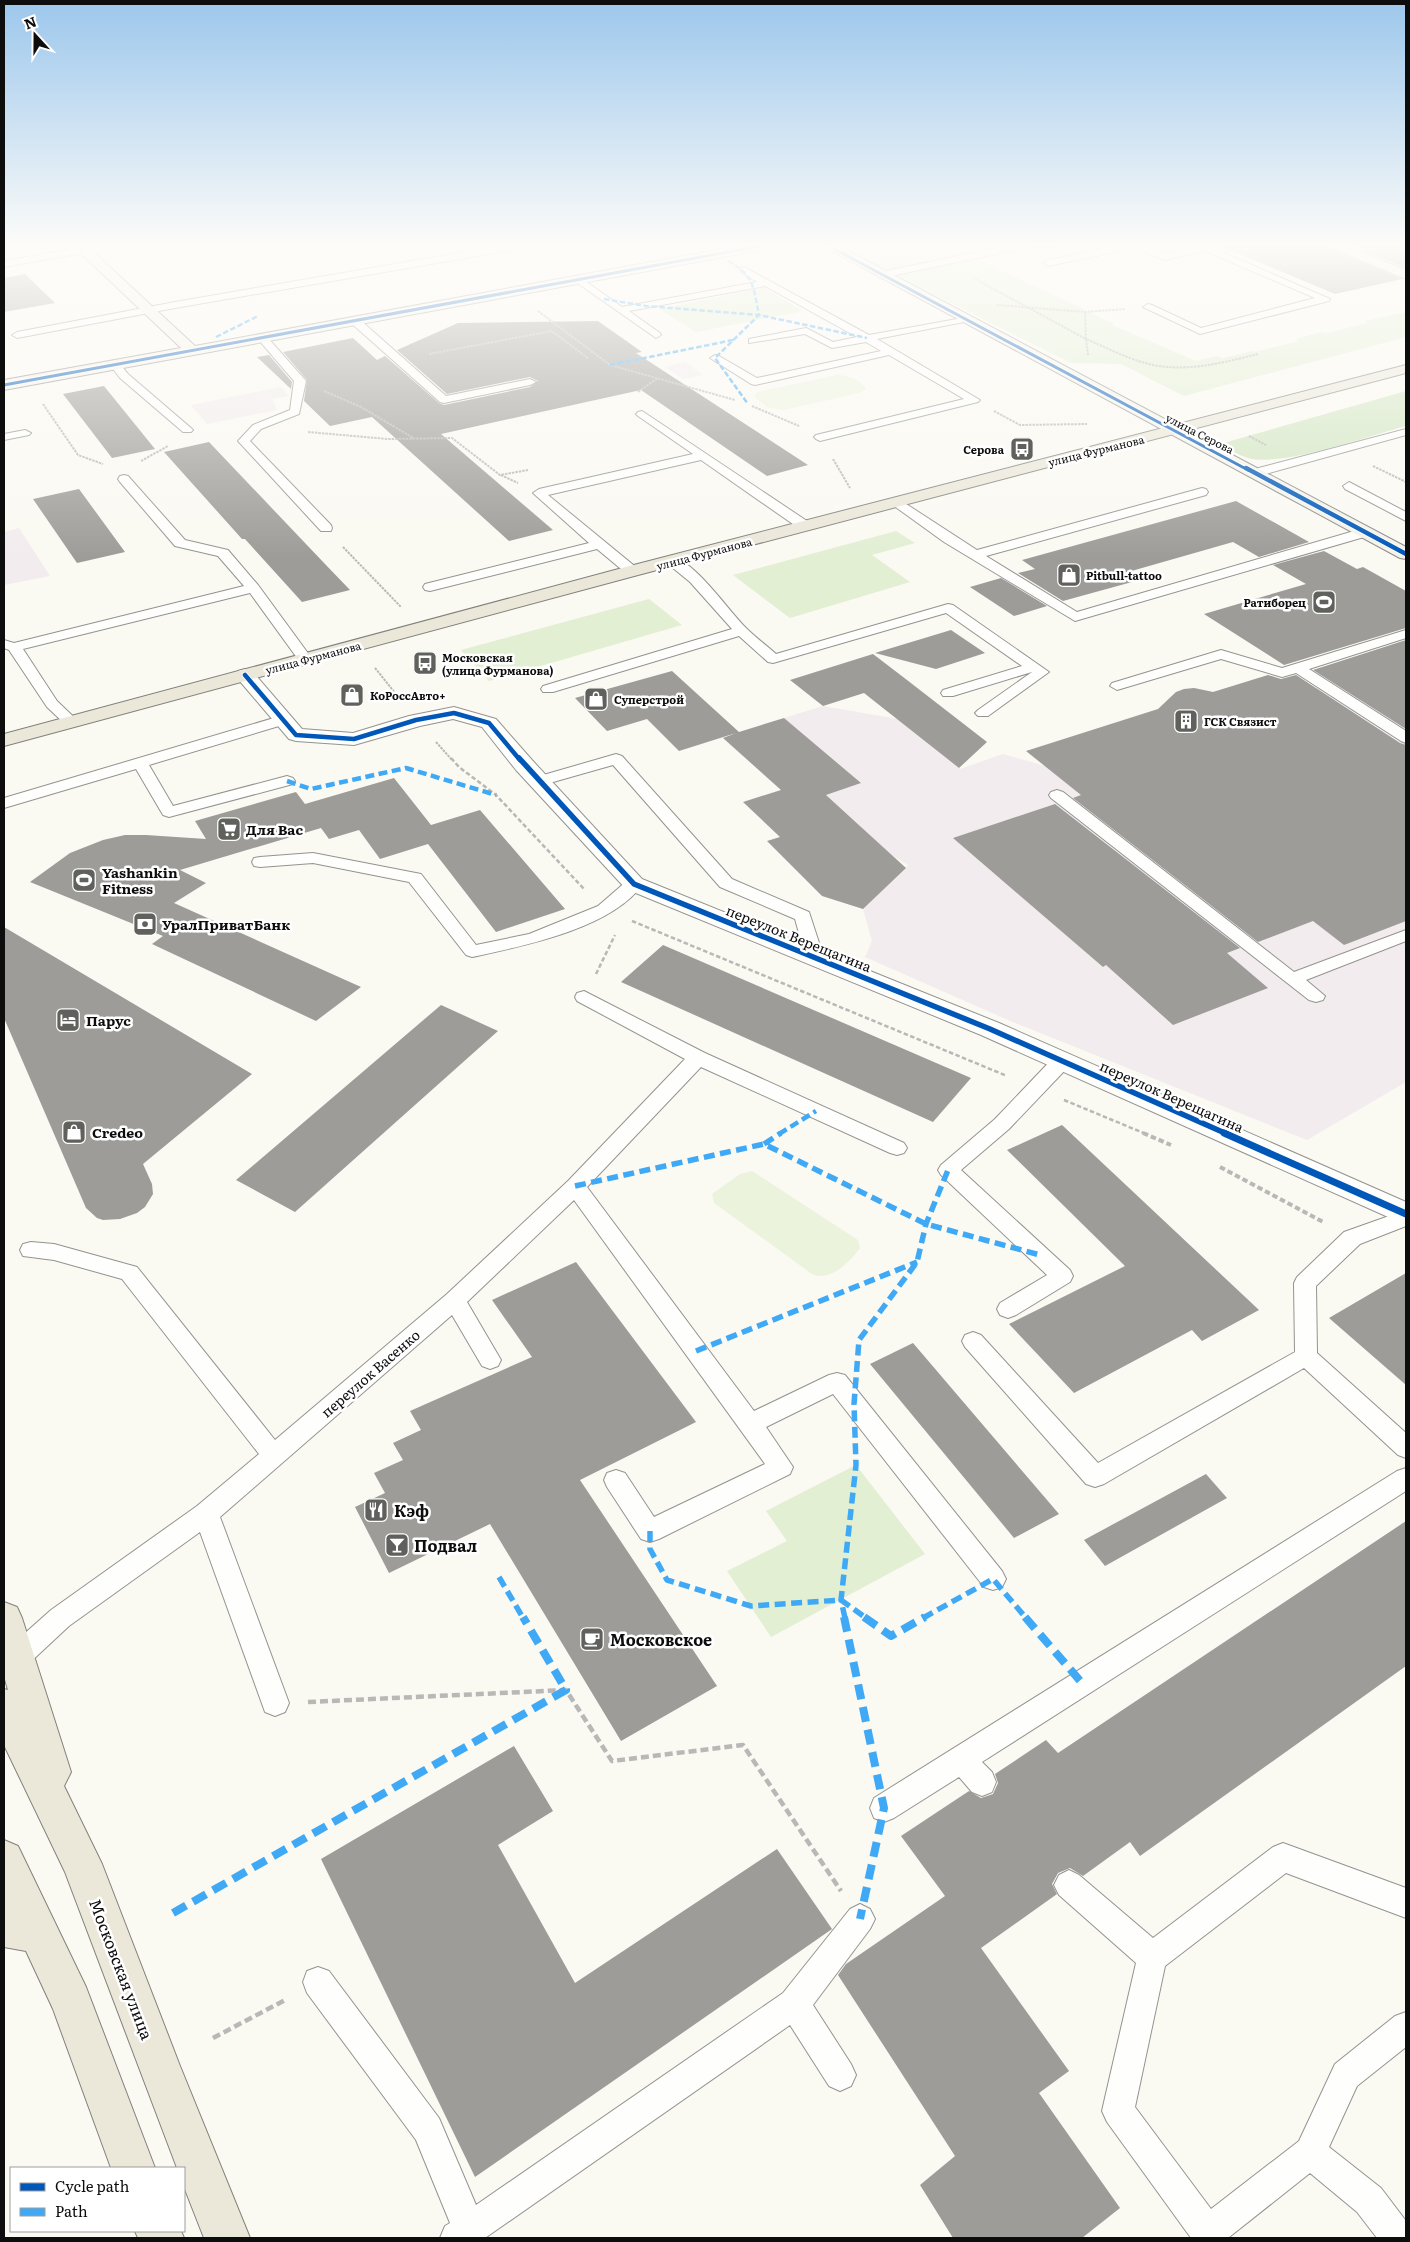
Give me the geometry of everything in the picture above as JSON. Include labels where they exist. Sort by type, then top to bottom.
[{"type":"main road","name":"улица Фурманова","points":[[4,740],[632,571],[1406,369]]},
{"type":"main road","points":[[4,1618],[15,1658],[82,1864]]},
{"type":"main road","name":"Московская улица","points":[[4,1706],[82,1864],[158,2066],[226,2238]]},
{"type":"main road","points":[[4,1860],[21,1930],[71,2002],[133,2167]]},
{"type":"street","points":[[4,385],[206,349]]},
{"type":"street","name":"улица Серова","points":[[1020,349],[1406,554]]},
{"type":"street","name":"переулок Верещагина","points":[[244,675],[296,735],[354,739],[416,720],[454,713],[489,723],[539,781],[634,884],[990,1029],[1406,1214]]},
{"type":"lane","points":[[271,349],[300,380],[295,412],[257,427],[244,440],[326,528]]},
{"type":"lane","points":[[386,349],[444,400],[530,382]]},
{"type":"lane","points":[[884,349],[974,400]]},
{"type":"lane","points":[[715,358],[755,382],[890,352]]},
{"type":"lane","points":[[115,364],[124,376],[187,430]]},
{"type":"lane","points":[[419,378],[434,376]]},
{"type":"lane","points":[[820,436],[974,400]]},
{"type":"lane","points":[[642,414],[805,526]]},
{"type":"lane","points":[[1255,473],[1405,432]]},
{"type":"lane","points":[[4,437],[26,433]]},
{"type":"lane","points":[[632,571],[539,493],[702,456]]},
{"type":"lane","points":[[124,479],[180,543],[223,553],[253,588],[305,659]]},
{"type":"lane","points":[[1349,486],[1406,517]]},
{"type":"lane","points":[[975,555],[1202,492]]},
{"type":"lane","points":[[896,503],[1075,617],[1366,532]]},
{"type":"lane","points":[[430,587],[599,544]]},
{"type":"lane","points":[[673,561],[695,579],[741,631],[773,659],[948,608],[1042,672],[983,713]]},
{"type":"lane","points":[[71,722],[52,704],[9,646],[253,588]]},
{"type":"lane","points":[[548,689],[741,631]]},
{"type":"lane","points":[[1117,686],[1221,654],[1282,673],[1406,634]]},
{"type":"lane","points":[[948,693],[1033,667]]},
{"type":"lane","points":[[1297,668],[1406,738]]},
{"type":"lane","points":[[4,803],[284,720]]},
{"type":"lane","points":[[539,781],[616,759],[726,883],[803,916],[815,958]]},
{"type":"lane","points":[[140,763],[169,812],[287,781]]},
{"type":"lane","points":[[1057,795],[1316,996]]},
{"type":"lane","points":[[260,862],[313,858],[415,878],[472,951],[533,940],[604,910],[634,884]]},
{"type":"lane","points":[[1292,979],[1406,935]]},
{"type":"lane","points":[[584,996],[698,1058],[897,1148]]},
{"type":"lane","name":"переулок Васенко","points":[[15,1658],[60,1618],[206,1514],[455,1300],[575,1186],[698,1058]]},
{"type":"lane","points":[[1008,1309],[1062,1276],[948,1170],[1002,1124],[1062,1061]]},
{"type":"lane","points":[[575,1186],[781,1467],[650,1531],[616,1480]]},
{"type":"lane","points":[[1406,1218],[1352,1238],[1304,1283],[1306,1356],[1406,1448]]},
{"type":"lane","points":[[32,1250],[54,1252],[129,1273],[274,1456]]},
{"type":"lane","points":[[455,1300],[490,1360]]},
{"type":"lane","points":[[973,1342],[1095,1477],[1306,1356]]},
{"type":"lane","points":[[750,1424],[837,1382],[993,1579]]},
{"type":"lane","points":[[884,1808],[1406,1478]]},
{"type":"lane","points":[[206,1514],[275,1703]]},
{"type":"lane","points":[[962,1760],[982,1782]]},
{"type":"lane","points":[[1406,1903],[1283,1856],[1152,1957],[1118,2111],[1208,2233],[1310,2152],[1346,2075],[1406,2027]]},
{"type":"lane","points":[[1069,1886],[1152,1957]]},
{"type":"lane","points":[[318,1982],[428,2129],[463,2234],[794,2004],[860,1919]]},
{"type":"lane","points":[[794,2004],[840,2075]]},
{"type":"lane","points":[[1310,2152],[1369,2200],[1398,2238]]},
{"type":"path","points":[[427,355],[460,349]]},
{"type":"path","points":[[575,349],[589,359]]},
{"type":"path","points":[[588,349],[610,365],[739,402]]},
{"type":"path","points":[[1087,349],[1088,355]]},
{"type":"path","points":[[1109,349],[1142,362],[1171,367],[1208,366],[1258,354]]},
{"type":"path","points":[[300,380],[362,407],[417,440]]},
{"type":"path","points":[[40,400],[78,455],[97,464],[104,464]]},
{"type":"path","points":[[974,400],[1020,425],[1094,424]]},
{"type":"path","points":[[748,404],[820,436],[851,489]]},
{"type":"path","points":[[257,427],[417,440],[452,438],[500,475],[534,469]]},
{"type":"path","points":[[136,463],[162,451],[187,430]]},
{"type":"path","points":[[326,528],[401,607]]},
{"type":"path","points":[[584,996],[619,927]]},
{"type":"path","points":[[1063,1100],[1176,1147]]},
{"type":"path","points":[[1219,1166],[1352,1238]]},
{"type":"path","points":[[275,1703],[566,1690],[612,1761],[743,1745],[860,1919]]},
{"type":"path","points":[[213,2038],[318,1982]]},
{"type":"shaded area","points":[[685,362],[703,375],[683,379],[665,367]]},
{"type":"shaded area","points":[[281,387],[289,396],[272,399],[277,410],[207,424],[191,405]]},
{"type":"shaded area","points":[[19,528],[50,576],[4,585],[4,532]]},
{"type":"shaded area","points":[[1345,677],[1406,715],[1406,1082],[1307,1140],[1008,1020],[865,957],[872,941],[863,909],[908,865],[893,856],[826,795],[861,783],[784,718],[823,706],[898,719],[960,769],[1003,754],[1045,766],[1085,745],[1074,736],[1173,705],[1194,688],[1213,692],[1256,679],[1287,699]]},
{"type":"green space","points":[[1042,349],[1167,349],[1196,361],[1217,356],[1223,358],[1268,349],[1362,349],[1184,396],[1121,364],[1071,363]]},
{"type":"green space","points":[[837,375],[862,383],[866,390],[783,410],[769,408],[755,398],[756,393],[762,391]]},
{"type":"green space","points":[[1406,391],[1406,426],[1349,443],[1303,455],[1262,460],[1244,457],[1220,444]]},
{"type":"green space","points":[[896,531],[915,543],[872,555],[910,582],[790,618],[733,575]]},
{"type":"green space","points":[[649,599],[682,625],[489,681],[461,650]]},
{"type":"green space","points":[[752,1171],[858,1240],[860,1248],[839,1270],[826,1275],[812,1274],[714,1203],[712,1194],[740,1174]]},
{"type":"green space","points":[[856,1465],[925,1554],[771,1637],[727,1571],[787,1541],[766,1511]]},
{"type":"building","points":[[300,349],[365,349],[377,360],[385,356],[439,403],[444,405],[530,387],[538,381],[530,377],[447,394],[397,350],[637,349],[642,352],[636,353],[808,465],[767,476],[641,390],[441,434],[553,530],[509,541],[372,417],[330,426],[304,401],[307,380],[283,352]]},
{"type":"building","points":[[269,355],[292,382],[291,389],[257,357]]},
{"type":"building","points":[[104,386],[155,449],[112,458],[63,394]]},
{"type":"building","points":[[209,442],[350,590],[302,602],[245,539],[242,539],[164,452]]},
{"type":"building","points":[[79,489],[125,552],[77,563],[33,499]]},
{"type":"building","points":[[1236,501],[1309,542],[1259,557],[1233,542],[1121,574],[1132,582],[1063,601],[1018,573],[1035,569],[1022,560]]},
{"type":"building","name":"Ратиборец","points":[[1324,551],[1357,569],[1363,567],[1406,591],[1406,628],[1284,665],[1204,614],[1306,584],[1273,565]]},
{"type":"building","points":[[1001,578],[1047,606],[1014,616],[970,587]]},
{"type":"building","points":[[951,630],[985,653],[936,669],[875,653]]},
{"type":"building","points":[[1406,640],[1406,729],[1313,670]]},
{"type":"building","points":[[873,654],[987,742],[959,768],[864,693],[823,706],[790,680]]},
{"type":"building","points":[[672,671],[739,732],[784,718],[861,783],[826,795],[906,868],[863,909],[822,896],[767,841],[780,837],[743,802],[781,790],[723,738],[736,733],[679,751],[647,719],[607,731],[575,698]]},
{"type":"building","points":[[1268,675],[1281,679],[1296,675],[1400,743],[1406,745],[1406,921],[1344,945],[1313,921],[1258,942],[1073,798],[1081,795],[1026,751],[1158,709],[1176,692],[1184,689],[1194,688],[1213,692]]},
{"type":"building","points":[[394,778],[431,825],[480,810],[565,909],[496,932],[428,844],[380,859],[359,830],[329,839],[321,828],[180,870],[206,883],[174,903],[361,987],[316,1021],[152,944],[163,936],[30,882],[70,853],[103,840],[125,835],[206,839],[195,821],[296,792],[305,804]]},
{"type":"building","points":[[1055,804],[1240,948],[1227,953],[1268,988],[1173,1025],[1106,965],[1103,967],[953,838]]},
{"type":"building","points":[[4,927],[252,1074],[143,1164],[152,1184],[153,1194],[145,1207],[137,1213],[120,1219],[103,1220],[97,1218],[86,1208],[4,1018]]},
{"type":"building","points":[[663,945],[971,1078],[933,1122],[621,982]]},
{"type":"building","points":[[441,1005],[498,1031],[295,1212],[236,1180]]},
{"type":"building","points":[[1062,1125],[1259,1310],[1202,1341],[1192,1330],[1074,1393],[1009,1324],[1125,1266],[1007,1150]]},
{"type":"building","points":[[576,1262],[696,1422],[580,1480],[717,1686],[621,1741],[490,1524],[389,1573],[355,1507],[385,1493],[374,1473],[403,1460],[393,1443],[421,1430],[410,1411],[532,1357],[492,1300]]},
{"type":"building","points":[[1406,1273],[1406,1385],[1329,1318]]},
{"type":"building","points":[[913,1343],[1059,1514],[1014,1538],[870,1364]]},
{"type":"building","points":[[1206,1474],[1227,1498],[1105,1566],[1084,1540]]},
{"type":"building","points":[[1406,1521],[1406,1666],[1140,1856],[1130,1842],[1083,1876],[1070,1868],[1058,1873],[1052,1884],[1057,1894],[981,1948],[1069,2071],[1039,2093],[1120,2208],[1082,2238],[953,2238],[920,2185],[955,2156],[838,1975],[846,1964],[945,1896],[901,1836],[969,1791],[981,1798],[993,1794],[998,1783],[995,1774],[1046,1740],[1058,1753]]},
{"type":"building","points":[[514,1746],[553,1811],[498,1845],[575,1983],[777,1849],[832,1929],[475,2177],[321,1859]]},
{"type":"marked path","points":[[610,365],[691,349]]},
{"type":"marked path","points":[[725,349],[715,358],[748,404]]},
{"type":"marked path","points":[[287,781],[311,789],[406,768],[496,795]]},
{"type":"marked path","points":[[764,1144],[816,1111]]},
{"type":"marked path","points":[[575,1186],[764,1144],[926,1224],[1040,1255]]},
{"type":"marked path","points":[[860,1919],[884,1808],[841,1600],[856,1465],[854,1404],[859,1340],[917,1262],[926,1224],[948,1170]]},
{"type":"marked path","points":[[696,1351],[917,1262]]},
{"type":"marked path","points":[[650,1531],[650,1549],[667,1580],[751,1606],[841,1600],[891,1636],[993,1579],[1082,1683]]},
{"type":"marked path","points":[[173,1913],[566,1690],[499,1577]]},
{"type":"cycle path","points":[[4,385],[202,349]]},
{"type":"cycle path","points":[[1021,349],[1406,554]]},
{"type":"cycle path","points":[[245,675],[296,735],[354,739],[416,720],[454,713],[489,723],[524,765],[634,884],[990,1029],[1406,1214]]},
{"type":"place","name":"Серова","points":[[1022,449]]},
{"type":"place","name":"Pitbull-tattoo","points":[[1069,575]]},
{"type":"place","name":"Ратиборец","points":[[1324,602]]},
{"type":"place","name":"Московская (улица Фурманова)","points":[[425,663]]},
{"type":"place","name":"КоРоссАвто+","points":[[352,695]]},
{"type":"place","name":"Суперстрой","points":[[596,699]]},
{"type":"place","name":"ГСК Связист","points":[[1186,721]]},
{"type":"place","name":"Для Вас","points":[[229,829]]},
{"type":"place","name":"Yashankin Fitness","points":[[84,880]]},
{"type":"place","name":"УралПриватБанк","points":[[145,924]]},
{"type":"place","name":"Парус","points":[[68,1020]]},
{"type":"place","name":"Credeo","points":[[74,1132]]},
{"type":"place","name":"Кэф","points":[[376,1510]]},
{"type":"place","name":"Подвал","points":[[397,1545]]},
{"type":"place","name":"Московское","points":[[592,1639]]}]
